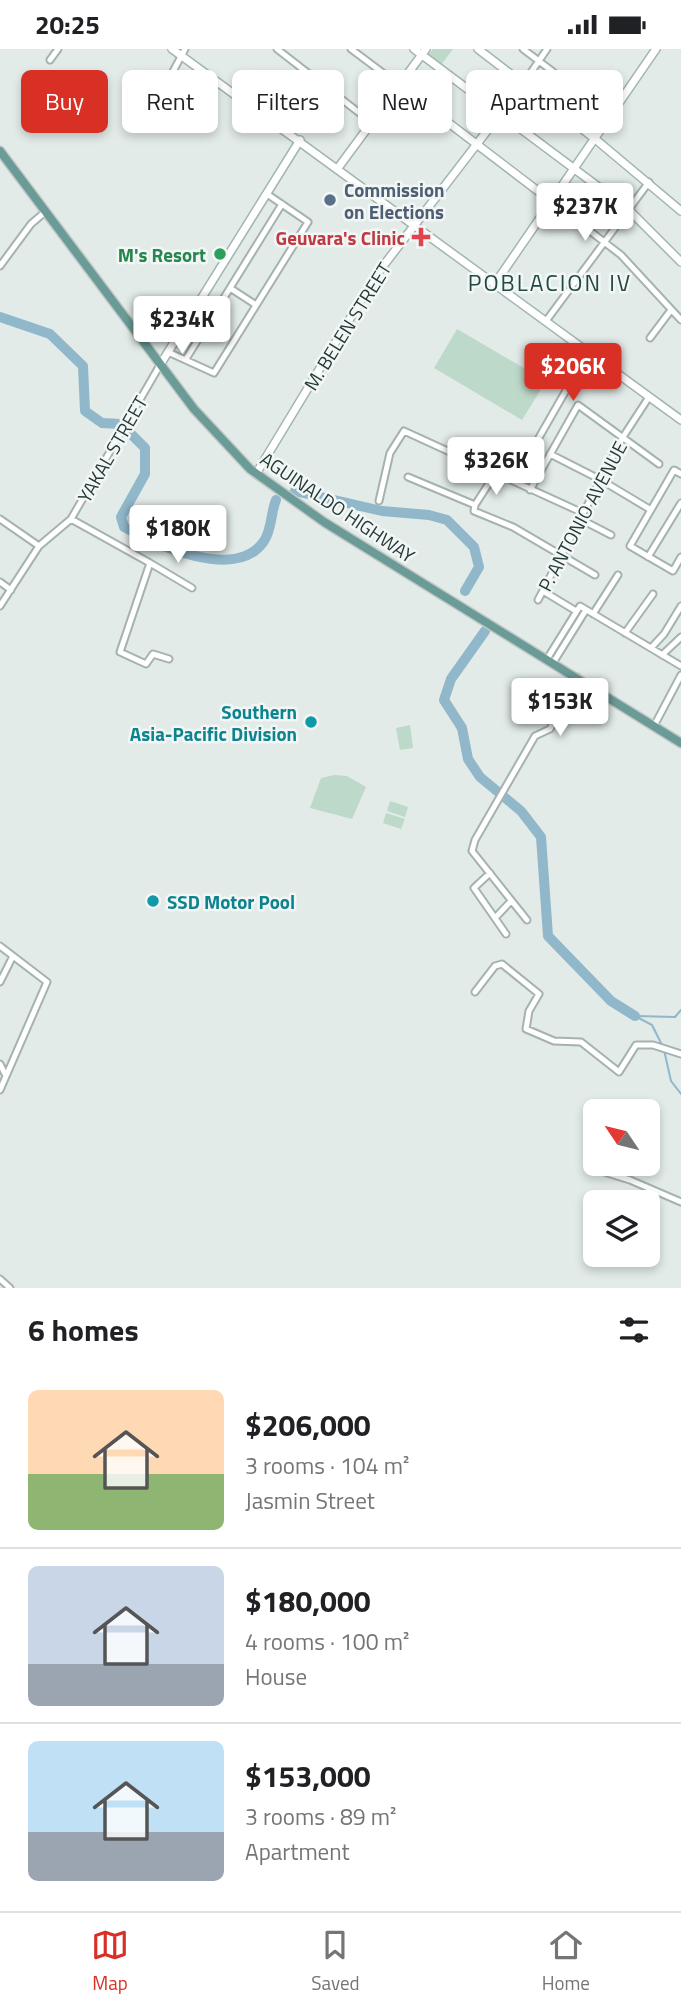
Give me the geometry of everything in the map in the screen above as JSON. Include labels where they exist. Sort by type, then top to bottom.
[{"type":"main road","name":"AGUINALDO HIGHWAY","points":[[0,151],[207,425],[257,474],[324,522],[681,743]]},
{"type":"street","points":[[50,60],[58,49]]},
{"type":"street","points":[[172,49],[182,52],[494,285],[681,420]]},
{"type":"street","points":[[277,49],[358,112]]},
{"type":"street","points":[[351,49],[379,70]]},
{"type":"street","points":[[414,49],[424,52],[466,86]]},
{"type":"street","points":[[478,49],[505,70]]},
{"type":"street","points":[[523,49],[551,70]]},
{"type":"street","name":"M. BELEN STREET","points":[[533,70],[547,49]]},
{"type":"street","points":[[623,96],[656,49]]},
{"type":"street","points":[[173,70],[182,52]]},
{"type":"street","points":[[410,70],[424,52]]},
{"type":"street","points":[[452,125],[603,241],[681,320]]},
{"type":"street","points":[[338,168],[363,133]]},
{"type":"street","name":"M. BELEN STREET","points":[[257,474],[369,286],[486,133]]},
{"type":"street","points":[[527,133],[628,209],[681,262]]},
{"type":"street","points":[[587,133],[681,211]]},
{"type":"street","points":[[494,285],[597,133]]},
{"type":"street","name":"YAKAL STREET","points":[[0,606],[39,546],[71,519],[160,365],[300,140]]},
{"type":"street","points":[[546,321],[649,182]]},
{"type":"street","points":[[168,352],[214,373],[308,222],[267,194]]},
{"type":"street","points":[[186,359],[282,204]]},
{"type":"street","points":[[0,265],[31,224],[45,212]]},
{"type":"street","points":[[230,288],[256,305]]},
{"type":"street","points":[[650,338],[671,310]]},
{"type":"street","points":[[537,441],[588,352]]},
{"type":"street","name":"P. ANTONIO AVENUE","points":[[538,600],[623,437],[649,397]]},
{"type":"street","points":[[530,490],[578,405],[659,464]]},
{"type":"street","points":[[379,501],[390,453],[404,431],[582,516],[611,535]]},
{"type":"street","points":[[550,454],[651,510]]},
{"type":"street","points":[[681,474],[674,470],[630,546],[673,571],[681,557]]},
{"type":"street","points":[[495,474],[475,505],[476,513],[513,527],[595,575]]},
{"type":"street","points":[[408,477],[418,478],[475,505]]},
{"type":"street","points":[[648,557],[681,503]]},
{"type":"street","points":[[0,519],[39,546]]},
{"type":"street","points":[[71,519],[192,588]]},
{"type":"street","points":[[150,563],[120,652],[146,664],[153,654],[169,659]]},
{"type":"street","points":[[593,614],[618,575]]},
{"type":"street","points":[[0,582],[11,590]]},
{"type":"street","points":[[544,591],[576,611]]},
{"type":"street","points":[[625,633],[653,594]]},
{"type":"street","points":[[550,661],[580,606],[681,666]]},
{"type":"street","points":[[651,648],[664,634],[681,606]]},
{"type":"street","points":[[550,661],[586,610]]},
{"type":"street","points":[[662,655],[681,637]]},
{"type":"street","points":[[654,726],[681,675]]},
{"type":"street","points":[[527,920],[472,851],[535,736],[550,729],[577,677]]},
{"type":"street","points":[[490,873],[474,888],[506,934]]},
{"type":"street","points":[[495,918],[511,901]]},
{"type":"street","points":[[0,946],[47,982],[0,1090]]},
{"type":"street","points":[[0,982],[13,956]]},
{"type":"street","points":[[475,992],[495,966],[502,964],[539,994],[529,1010],[526,1029],[554,1041],[581,1042],[619,1072],[636,1045],[662,1048],[681,1054]]},
{"type":"street","points":[[0,1064],[6,1076]]},
{"type":"street","points":[[617,1176],[681,1202]]},
{"type":"street","points":[[0,1279],[10,1288]]},
{"type":"green space","points":[[433,49],[453,49],[441,65],[428,55]]},
{"type":"green space","points":[[457,329],[546,381],[522,420],[434,368]]},
{"type":"green space","points":[[410,725],[413,748],[400,750],[396,728]]},
{"type":"green space","points":[[347,776],[366,787],[352,819],[310,808],[321,778]]},
{"type":"green space","points":[[390,801],[408,807],[405,817],[387,811]]},
{"type":"green space","points":[[386,813],[405,819],[401,829],[383,823]]},
{"type":"waterway","points":[[0,317],[50,334],[83,366],[85,411],[102,423],[121,424],[145,448],[145,474],[121,517],[124,527],[175,550],[196,556],[235,559],[252,553],[264,541],[276,500]]},
{"type":"waterway","points":[[295,491],[382,511],[429,515],[447,520],[474,547],[479,567],[465,591]]},
{"type":"waterway","points":[[485,631],[451,679],[444,700],[462,728],[468,759],[480,777],[521,811],[541,837],[548,936],[611,1001],[635,1016]]},
{"type":"waterway","points":[[636,1016],[675,1017],[681,1010]]},
{"type":"waterway","points":[[635,1016],[652,1025],[662,1045]]},
{"type":"waterway","points":[[664,1050],[671,1081],[681,1094]]},
{"type":"place","name":"Commission on Elections","points":[[330,200]]},
{"type":"place","name":"Geuvara's Clinic","points":[[421,237]]},
{"type":"place","name":"M's Resort","points":[[220,254]]},
{"type":"place","name":"Southern Asia-Pacific Division","points":[[311,722]]},
{"type":"place","name":"SSD Motor Pool","points":[[153,901]]},
{"type":"district","name":"POBLACION IV","points":[[550,282]]}]
